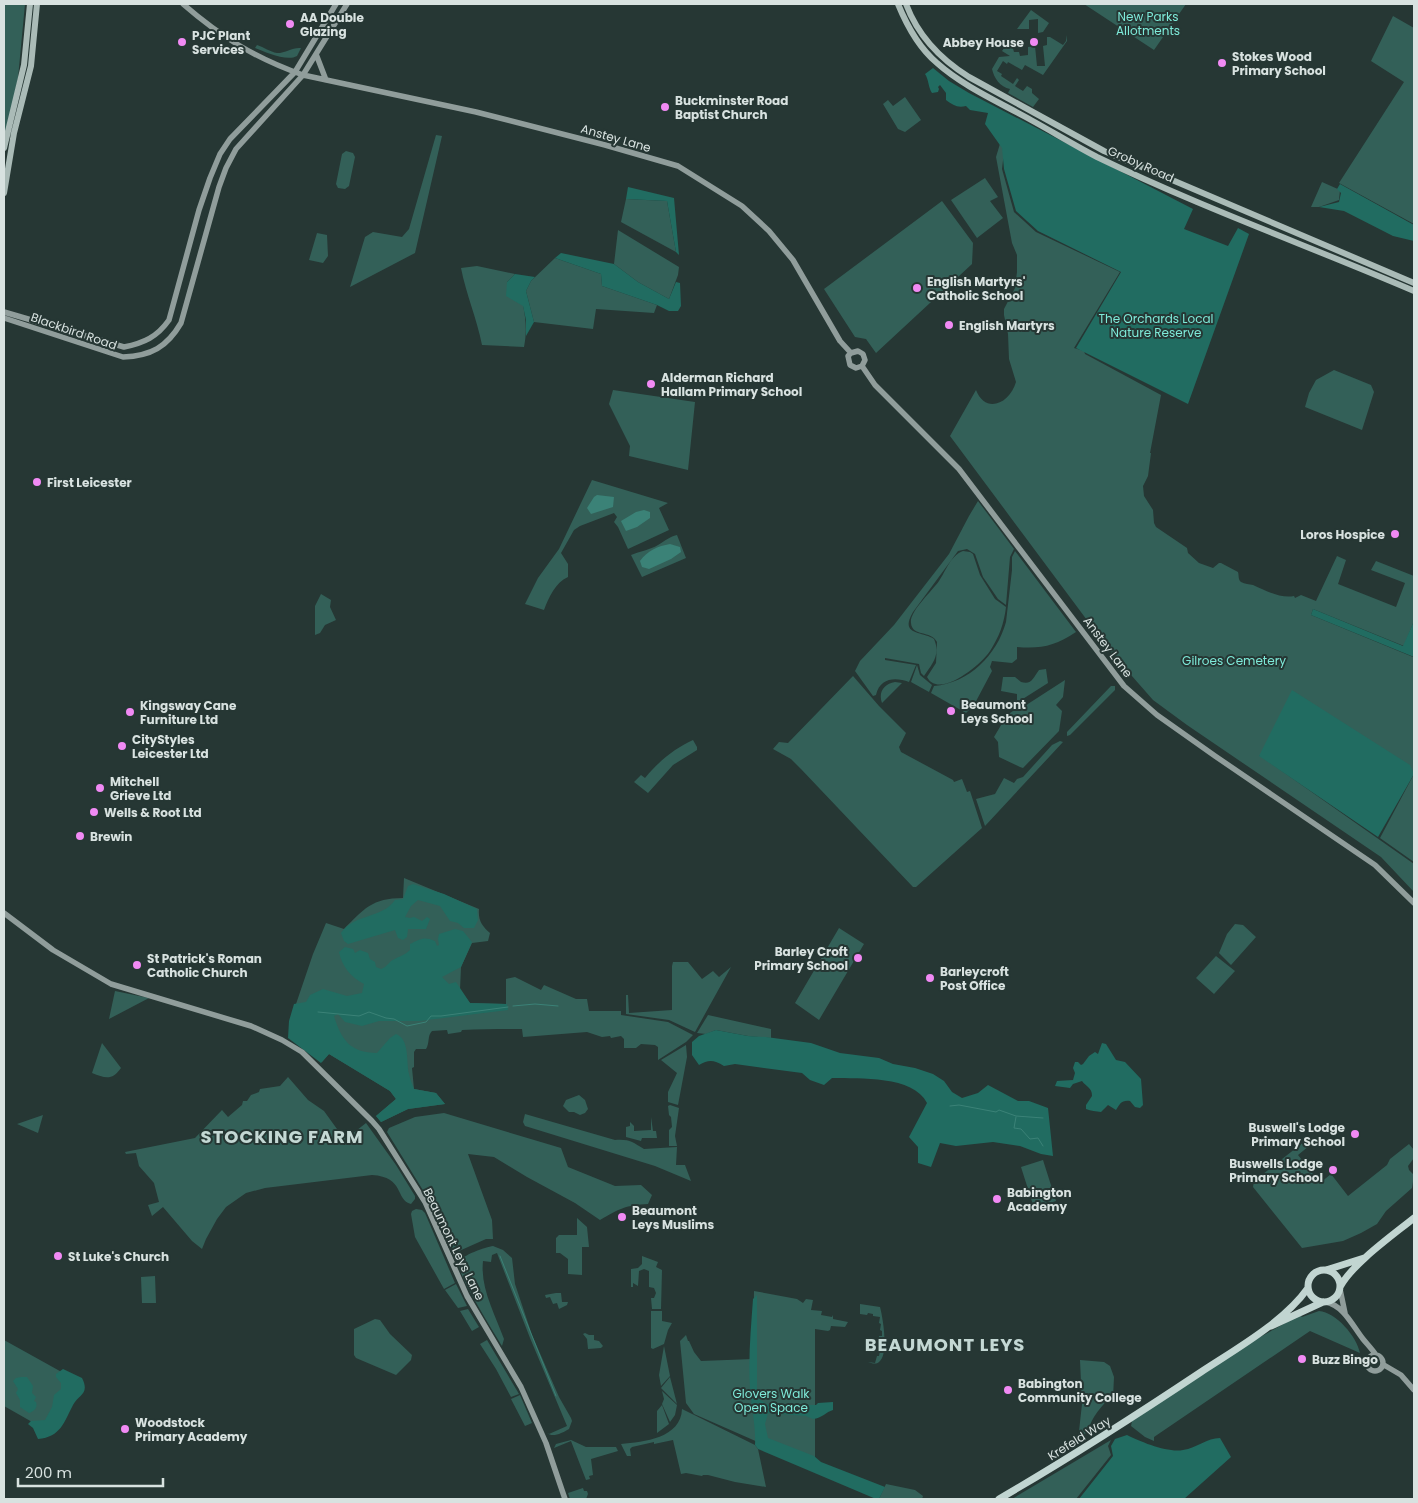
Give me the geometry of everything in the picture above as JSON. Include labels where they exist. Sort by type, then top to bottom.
[{"type":"highway","points":[[1366,1257],[1314,1273],[1309,1280],[1308,1288],[1314,1299],[1324,1302],[1333,1299],[1344,1279],[1366,1257],[1414,1218]]},
{"type":"highway","points":[[1326,1270],[1335,1274],[1340,1288]]},
{"type":"highway","name":"Krefeld Way","points":[[999,1499],[1129,1420],[1269,1327],[1300,1300],[1308,1288]]},
{"type":"highway","name":"Krefeld Way","points":[[1269,1327],[1324,1302]]},
{"type":"main road","points":[[4,148],[24,66],[30,4]]},
{"type":"main road","points":[[4,193],[14,133],[31,66],[37,4]]},
{"type":"main road","name":"Groby Road","points":[[898,4],[906,24],[915,38],[936,62],[948,72],[1061,137],[1132,173],[1244,222],[1414,291]]},
{"type":"main road","name":"Groby Road","points":[[906,4],[920,33],[929,44],[948,63],[969,77],[1104,151],[1414,283]]},
{"type":"street","name":"Anstey Lane","points":[[182,4],[210,27],[247,51],[274,64],[304,75],[476,112],[678,166],[742,206],[769,231],[793,260],[840,341],[850,353]]},
{"type":"street","name":"Blackbird Road","points":[[4,312],[124,347],[151,339],[159,333],[169,320],[210,178],[220,154],[230,139],[295,72],[336,4]]},
{"type":"street","name":"Blackbird Road","points":[[4,318],[123,357],[137,357],[167,343],[181,323],[219,187],[236,149],[304,75],[347,4]]},
{"type":"street","points":[[316,54],[326,80]]},
{"type":"street","points":[[195,228],[206,231]]},
{"type":"street","points":[[60,337],[63,330]]},
{"type":"street","name":"Anstey Lane","points":[[858,351],[863,354],[865,360],[862,366],[856,368],[850,364],[848,356],[850,353],[858,351]]},
{"type":"street","name":"Anstey Lane","points":[[862,366],[875,386],[959,469],[1124,686],[1157,715],[1375,865],[1414,903]]},
{"type":"street","name":"Beaumont Leys Lane","points":[[4,913],[53,950],[111,984],[241,1023],[282,1040],[302,1052],[372,1121],[425,1202],[467,1296],[520,1387],[546,1443],[564,1499]]},
{"type":"street","points":[[1340,1288],[1345,1313]]},
{"type":"street","points":[[1324,1302],[1330,1303],[1345,1313],[1373,1356]]},
{"type":"street","points":[[1384,1364],[1377,1371],[1370,1369],[1367,1362],[1373,1356],[1381,1356],[1384,1364],[1401,1375],[1414,1390]]},
{"type":"green space","points":[[4,4],[25,4],[18,78],[4,143]]},
{"type":"green space","name":"New Parks Allotments","points":[[1084,4],[1186,4],[1154,50]]},
{"type":"green space","points":[[1031,10],[1049,23],[1043,32],[1038,33],[1038,19],[1029,20],[1029,29],[1017,29]]},
{"type":"green space","points":[[1393,16],[1414,28],[1414,224],[1339,183],[1404,82],[1371,61]]},
{"type":"green space","points":[[1066,35],[1067,41],[1043,75],[1025,65],[1022,70],[1003,61],[997,71],[1013,84],[1017,78],[1019,80],[1015,86],[1023,91],[1027,86],[1032,89],[1032,93],[1039,99],[1033,107],[1008,93],[1010,89],[1000,84],[994,76],[992,69],[999,57],[1010,56],[1002,51],[1009,41],[1014,52],[1019,52],[1020,56],[1028,55],[1028,47],[1035,46],[1037,66],[1045,66],[1043,46],[1047,45],[1047,37],[1063,45],[1066,41]]},
{"type":"green space","points":[[257,45],[277,53],[301,48],[297,56],[288,58],[276,56],[255,48]]},
{"type":"green space","name":"The Orchards Local Nature Reserve","points":[[933,68],[949,81],[969,93],[1193,209],[1184,229],[1228,246],[1238,228],[1249,234],[1188,404],[1076,348],[1121,272],[1038,231],[1016,211],[1004,169],[1002,148],[985,124],[988,113],[970,110],[966,106],[953,105],[946,100],[946,93],[940,85],[938,92],[932,93],[925,74]]},
{"type":"green space","points":[[905,97],[921,120],[905,132],[898,129],[883,104],[888,100],[893,106]]},
{"type":"green space","name":"Gilroes Cemetery","points":[[1008,117],[1002,169],[1014,212],[1036,232],[1120,272],[1074,348],[1084,351],[1085,354],[1161,395],[1150,453],[1148,476],[1143,486],[1144,496],[1153,510],[1156,527],[1187,548],[1188,553],[1199,563],[1213,568],[1221,563],[1238,572],[1241,582],[1273,594],[1294,596],[1295,598],[1301,595],[1316,601],[1337,556],[1346,560],[1338,584],[1396,607],[1405,583],[1371,570],[1376,561],[1414,576],[1414,621],[1404,646],[1313,609],[1311,615],[1414,656],[1414,774],[1259,755],[1414,864],[1414,892],[1381,857],[1153,700],[1110,651],[950,436],[976,390],[980,398],[986,402],[991,404],[998,403],[1009,396],[1016,382],[1009,359],[1004,309],[1015,288],[1017,255],[1012,243],[996,157]]},
{"type":"green space","points":[[436,135],[442,136],[415,253],[350,287],[365,237],[373,232],[402,237],[409,229]]},
{"type":"green space","points":[[346,151],[353,153],[355,157],[349,186],[345,189],[338,188],[336,184],[342,154]]},
{"type":"green space","points":[[985,178],[998,197],[990,201],[1003,218],[977,238],[951,200]]},
{"type":"green space","points":[[1322,182],[1340,190],[1339,200],[1319,207],[1311,207]]},
{"type":"green space","points":[[1340,184],[1414,225],[1414,241],[1393,236],[1344,211],[1319,207],[1339,202],[1341,193],[1337,189]]},
{"type":"green space","points":[[628,187],[674,198],[679,255],[676,252],[667,201],[626,199]]},
{"type":"green space","points":[[626,199],[667,201],[676,252],[621,222]]},
{"type":"green space","points":[[942,201],[973,243],[972,264],[876,353],[866,339],[855,337],[824,289]]},
{"type":"green space","points":[[618,230],[679,267],[669,299],[638,282],[614,264]]},
{"type":"green space","points":[[317,233],[327,235],[328,256],[323,263],[309,260]]},
{"type":"green space","points":[[561,253],[614,264],[638,282],[669,299],[676,282],[680,283],[681,306],[678,311],[669,311],[602,286],[601,274],[555,258]]},
{"type":"green space","points":[[555,258],[601,274],[602,286],[657,305],[654,313],[596,309],[593,329],[534,322],[526,291],[531,281]]},
{"type":"green space","points":[[477,266],[515,274],[507,282],[516,301],[523,305],[526,326],[524,347],[482,345],[461,268]]},
{"type":"green space","points":[[515,274],[535,277],[526,291],[534,322],[526,336],[526,320],[523,306],[506,296],[507,282]]},
{"type":"green space","points":[[1334,370],[1371,385],[1374,392],[1362,430],[1305,407],[1309,393],[1316,380]]},
{"type":"green space","points":[[613,390],[695,402],[688,470],[629,456],[630,446],[609,404]]},
{"type":"green space","points":[[592,480],[668,503],[659,508],[669,530],[628,549],[614,522],[617,517],[614,513],[580,526],[574,530],[561,553],[568,564],[568,577],[550,595],[544,610],[525,604],[538,578],[559,549]]},
{"type":"green space","points":[[978,501],[1014,549],[1010,557],[1006,605],[998,599],[983,577],[975,554],[967,549],[958,551],[909,620],[910,629],[934,639],[937,650],[933,663],[924,676],[921,673],[919,664],[885,658],[885,660],[916,665],[909,682],[889,680],[881,685],[876,695],[873,696],[855,671],[860,661],[894,625],[949,554]]},
{"type":"green space","points":[[677,535],[686,558],[642,577],[631,555],[655,547]]},
{"type":"green space","points":[[963,551],[973,554],[980,575],[995,599],[1006,607],[1004,619],[993,646],[978,664],[960,678],[941,684],[933,683],[927,677],[936,663],[937,642],[931,636],[915,630],[912,627],[911,618],[955,556]]},
{"type":"green space","points":[[1015,551],[1076,632],[1048,646],[1017,647],[1017,659],[1012,663],[992,661],[990,667],[992,671],[974,705],[966,713],[931,693],[934,686],[947,684],[970,673],[980,665],[996,646],[1006,622],[1012,557]]},
{"type":"green space","points":[[321,594],[331,600],[330,607],[336,620],[325,625],[320,633],[315,635],[315,606]]},
{"type":"green space","points":[[1313,609],[1403,646],[1414,621],[1414,657],[1311,615]]},
{"type":"green space","points":[[917,665],[920,675],[932,685],[929,692],[911,682]]},
{"type":"green space","points":[[1046,669],[1048,683],[1018,702],[1017,694],[1001,691],[1003,677],[1015,677],[1021,682],[1028,683],[1039,670]]},
{"type":"green space","points":[[853,676],[906,733],[899,747],[901,752],[954,782],[962,779],[967,792],[970,791],[982,828],[916,887],[913,887],[791,759],[773,749],[779,742],[788,743]]},
{"type":"green space","points":[[1065,680],[1063,697],[1056,705],[1062,711],[1059,731],[1023,768],[999,757],[998,742],[994,737],[1007,715],[1016,709],[1017,711]]},
{"type":"green space","points":[[895,682],[902,683],[882,703],[881,692],[885,687]]},
{"type":"green space","points":[[1111,686],[1115,686],[1115,690],[1067,736],[1067,732]]},
{"type":"green space","points":[[1292,690],[1410,765],[1414,774],[1378,837],[1259,756]]},
{"type":"green space","points":[[693,740],[697,750],[673,765],[648,793],[634,782],[641,775],[645,778],[667,756]]},
{"type":"green space","points":[[1060,741],[1063,742],[985,826],[976,799],[995,794],[1004,778],[1014,783],[1017,779],[1023,777],[1052,745]]},
{"type":"green space","points":[[1414,774],[1414,862],[1380,838]]},
{"type":"green space","points":[[404,878],[479,909],[481,922],[490,933],[488,941],[472,943],[461,967],[460,990],[470,1003],[506,1004],[506,979],[515,977],[541,990],[544,985],[576,999],[587,999],[589,1011],[621,1011],[621,1015],[668,1022],[693,1035],[686,1042],[658,1060],[658,1047],[655,1045],[641,1044],[636,1048],[624,1048],[624,1039],[621,1036],[602,1037],[587,1032],[523,1037],[522,1029],[462,1030],[461,1032],[448,1034],[447,1030],[432,1031],[426,1049],[416,1049],[414,1052],[414,1067],[412,1068],[414,1089],[436,1093],[445,1104],[408,1109],[381,1122],[376,1116],[396,1099],[390,1091],[329,1054],[322,1062],[296,1004],[326,923],[344,929],[369,906],[384,900],[403,898]]},
{"type":"green space","points":[[413,884],[444,894],[477,909],[478,920],[474,928],[464,928],[458,923],[450,921],[440,906],[418,900],[411,906],[405,917],[414,917],[422,921],[427,917],[430,919],[426,929],[408,929],[407,937],[403,940],[398,938],[395,930],[348,944],[344,941],[341,933],[347,927],[354,922],[376,914],[390,906],[395,900],[403,899],[408,886]]},
{"type":"green space","points":[[1235,924],[1243,925],[1256,937],[1231,965],[1219,953],[1227,934]]},
{"type":"green space","points":[[839,928],[864,944],[819,1020],[795,1003]]},
{"type":"green space","points":[[455,929],[463,931],[472,942],[461,967],[442,977],[449,984],[456,982],[470,1003],[507,1004],[508,1010],[419,1021],[379,1021],[362,1026],[345,1022],[338,1014],[334,1016],[344,1038],[353,1047],[360,1050],[377,1053],[390,1038],[396,1034],[400,1037],[404,1041],[407,1051],[409,1074],[414,1089],[436,1093],[445,1104],[408,1109],[381,1122],[376,1116],[396,1099],[390,1091],[329,1054],[321,1063],[288,1038],[289,1021],[294,1004],[306,1002],[310,995],[323,989],[347,996],[362,993],[364,984],[348,971],[340,957],[339,952],[345,947],[353,949],[355,953],[360,950],[368,953],[370,959],[375,962],[376,967],[381,969],[408,952],[410,944],[425,938],[435,941],[437,946],[439,945],[439,934]]},
{"type":"green space","points":[[1216,956],[1235,971],[1214,994],[1196,978]]},
{"type":"green space","points":[[673,962],[688,962],[702,979],[713,971],[719,977],[731,967],[695,1032],[669,1020],[626,1014],[626,995],[628,995],[629,1013],[672,1010]]},
{"type":"green space","points":[[115,991],[149,998],[109,1019]]},
{"type":"green space","points":[[708,1015],[771,1029],[771,1038],[716,1030],[706,1034],[697,1033]]},
{"type":"green space","points":[[716,1030],[748,1036],[811,1043],[840,1053],[879,1058],[893,1064],[933,1074],[944,1081],[952,1092],[962,1098],[978,1093],[988,1085],[1018,1101],[1029,1101],[1048,1108],[1053,1156],[1041,1154],[1020,1146],[993,1142],[956,1146],[940,1143],[931,1167],[918,1163],[918,1147],[909,1137],[927,1103],[920,1094],[910,1087],[885,1080],[857,1078],[832,1078],[824,1085],[810,1080],[802,1073],[735,1064],[724,1066],[712,1061],[699,1065],[692,1055],[692,1042],[699,1036]]},
{"type":"green space","points":[[102,1043],[121,1068],[111,1077],[92,1073]]},
{"type":"green space","points":[[1102,1043],[1106,1044],[1116,1060],[1125,1062],[1141,1079],[1143,1105],[1140,1108],[1135,1107],[1130,1101],[1125,1101],[1116,1110],[1108,1105],[1101,1112],[1086,1109],[1092,1093],[1082,1081],[1073,1084],[1070,1088],[1055,1086],[1057,1081],[1073,1080],[1075,1062],[1081,1065],[1095,1052],[1098,1054]]},
{"type":"green space","points":[[686,1045],[687,1057],[678,1105],[668,1102],[668,1092],[677,1073],[661,1060]]},
{"type":"green space","points":[[288,1077],[308,1100],[324,1111],[337,1129],[347,1138],[366,1123],[396,1165],[415,1196],[411,1204],[406,1202],[395,1184],[390,1180],[372,1175],[265,1188],[246,1193],[226,1207],[217,1219],[202,1249],[192,1241],[163,1207],[152,1216],[148,1205],[159,1202],[154,1183],[139,1166],[136,1153],[126,1154],[125,1152],[195,1138],[222,1110],[228,1117],[242,1105],[243,1101],[247,1101],[251,1095],[259,1092],[260,1089],[280,1086]]},
{"type":"green space","points":[[579,1095],[585,1100],[588,1109],[580,1115],[569,1112],[563,1106],[566,1100]]},
{"type":"green space","points":[[668,1106],[679,1108],[675,1136],[677,1146],[669,1146],[669,1130],[672,1127]]},
{"type":"green space","points":[[444,1113],[561,1148],[568,1167],[615,1186],[641,1185],[652,1195],[648,1204],[623,1208],[600,1220],[575,1203],[494,1157],[468,1154],[492,1220],[493,1239],[486,1239],[459,1251],[451,1248],[429,1200],[387,1132],[389,1128],[415,1117]]},
{"type":"green space","points":[[525,1114],[615,1140],[628,1141],[644,1149],[677,1147],[676,1165],[685,1165],[691,1181],[655,1166],[525,1126],[523,1122]]},
{"type":"green space","points":[[43,1115],[38,1133],[17,1124]]},
{"type":"green space","points":[[651,1117],[653,1131],[656,1131],[657,1138],[642,1138],[641,1141],[626,1137],[626,1127],[630,1126],[630,1122],[634,1126],[634,1131],[651,1130]]},
{"type":"green space","points":[[1305,1141],[1309,1146],[1298,1155],[1320,1183],[1331,1174],[1348,1196],[1387,1165],[1390,1159],[1409,1144],[1414,1150],[1414,1158],[1408,1166],[1414,1175],[1412,1188],[1386,1211],[1377,1224],[1361,1233],[1343,1241],[1302,1248],[1253,1187],[1254,1181]]},
{"type":"green space","points":[[1043,1160],[1056,1201],[1034,1208],[1021,1167]]},
{"type":"green space","points":[[416,1209],[422,1210],[425,1213],[455,1283],[444,1289],[415,1237],[411,1214]]},
{"type":"green space","points":[[577,1218],[587,1227],[589,1247],[582,1247],[582,1275],[568,1274],[568,1259],[560,1253],[556,1253],[556,1238],[559,1235],[577,1235]]},
{"type":"green space","points":[[493,1246],[503,1250],[512,1258],[515,1284],[532,1335],[559,1397],[572,1421],[569,1429],[558,1434],[549,1434],[567,1426],[497,1253],[492,1255],[491,1262],[483,1261],[483,1271],[489,1301],[504,1339],[502,1346],[463,1278],[459,1263],[464,1257]]},
{"type":"green space","points":[[642,1256],[658,1262],[656,1267],[662,1270],[661,1309],[652,1309],[651,1298],[654,1298],[656,1293],[654,1288],[649,1287],[649,1271],[644,1269],[639,1271],[638,1286],[633,1283],[633,1287],[631,1287],[631,1269],[638,1268],[642,1264]]},
{"type":"green space","points":[[155,1276],[156,1303],[142,1303],[141,1277]]},
{"type":"green space","points":[[456,1284],[467,1306],[458,1308],[445,1290]]},
{"type":"green space","name":"Glovers Walk Open Space","points":[[754,1291],[797,1299],[803,1303],[806,1299],[813,1300],[811,1310],[822,1311],[821,1315],[832,1317],[833,1315],[833,1319],[848,1322],[845,1327],[831,1326],[828,1331],[815,1329],[815,1467],[694,1414],[686,1403],[680,1341],[686,1335],[694,1352],[701,1361],[753,1359]]},
{"type":"green space","points":[[561,1293],[562,1302],[568,1302],[567,1305],[559,1309],[557,1303],[553,1304],[550,1297],[546,1298],[545,1295]]},
{"type":"green space","points":[[757,1295],[757,1398],[767,1404],[807,1411],[806,1405],[833,1402],[833,1410],[813,1419],[806,1416],[768,1413],[765,1424],[768,1438],[814,1456],[821,1462],[885,1487],[879,1499],[758,1449],[755,1445],[749,1366],[753,1299]]},
{"type":"green space","points":[[860,1304],[880,1307],[885,1344],[882,1358],[879,1362],[873,1364],[868,1362],[875,1363],[877,1356],[879,1356],[879,1336],[882,1336],[881,1324],[879,1323],[880,1317],[868,1313],[867,1315],[860,1314]]},
{"type":"green space","points":[[468,1309],[479,1327],[472,1331],[460,1311]]},
{"type":"green space","points":[[651,1311],[662,1311],[662,1321],[672,1323],[664,1344],[653,1349],[651,1348]]},
{"type":"green space","points":[[1319,1311],[1326,1312],[1345,1326],[1355,1340],[1360,1353],[1310,1331],[1154,1437],[1154,1441],[1145,1437],[1131,1426],[1132,1421],[1253,1341],[1300,1315],[1302,1317]]},
{"type":"green space","points":[[375,1319],[380,1320],[390,1334],[412,1355],[411,1360],[396,1375],[356,1358],[354,1355],[354,1329]]},
{"type":"green space","points":[[583,1334],[594,1335],[594,1340],[599,1341],[603,1346],[601,1348],[588,1349],[587,1339]]},
{"type":"green space","points":[[4,1340],[76,1380],[48,1431],[4,1406]]},
{"type":"green space","points":[[487,1340],[519,1394],[511,1397],[480,1344]]},
{"type":"green space","points":[[664,1346],[670,1376],[661,1386],[659,1375]]},
{"type":"green space","points":[[1080,1360],[1104,1362],[1110,1366],[1114,1377],[1113,1398],[1109,1398],[1101,1407],[1086,1432],[1078,1440],[1082,1404]]},
{"type":"green space","points":[[63,1369],[82,1378],[85,1387],[84,1391],[75,1401],[61,1428],[46,1438],[38,1439],[33,1428],[28,1424],[31,1421],[45,1420],[52,1407],[54,1395],[61,1389],[61,1383],[56,1374]]},
{"type":"green space","points":[[21,1377],[27,1377],[33,1386],[32,1393],[36,1397],[34,1401],[36,1402],[36,1408],[29,1413],[20,1407],[20,1400],[16,1393],[18,1389],[13,1381]]},
{"type":"green space","points":[[670,1377],[677,1404],[661,1388]]},
{"type":"green space","points":[[662,1391],[677,1405],[675,1415],[670,1422],[662,1404],[664,1399]]},
{"type":"green space","points":[[520,1395],[532,1423],[525,1426],[511,1399]]},
{"type":"green space","points":[[662,1405],[669,1424],[657,1433],[657,1411]]},
{"type":"green space","points":[[682,1409],[755,1445],[758,1449],[766,1487],[708,1475],[681,1474],[673,1440],[632,1447],[630,1449],[631,1456],[627,1456],[621,1444],[660,1437],[675,1426],[680,1419]]},
{"type":"green space","points":[[1127,1435],[1155,1446],[1177,1451],[1220,1438],[1231,1457],[1184,1499],[1079,1499],[1113,1456],[1111,1446],[1115,1439]]},
{"type":"green space","points":[[571,1440],[586,1447],[616,1447],[618,1451],[591,1459],[593,1475],[589,1476],[590,1479],[586,1480],[571,1441],[554,1448],[556,1444]]},
{"type":"green space","points":[[1111,1440],[1108,1446],[1111,1455],[1076,1499],[1012,1499]]},
{"type":"green space","points":[[886,1484],[915,1490],[923,1496],[922,1499],[879,1499]]},
{"type":"green space","points":[[583,1488],[588,1494],[586,1499],[570,1499],[568,1493]]},
{"type":"shaded area","points":[[597,495],[614,497],[613,507],[591,514],[587,508]]},
{"type":"shaded area","points":[[644,510],[650,512],[650,518],[637,527],[626,531],[621,521],[636,512]]},
{"type":"shaded area","points":[[670,544],[680,547],[681,552],[649,569],[642,567],[640,561],[646,554]]},
{"type":"waterway","points":[[513,1006],[535,1004],[558,1006]]},
{"type":"waterway","points":[[318,1012],[359,1016],[369,1012],[394,1019],[407,1026],[426,1022],[431,1016],[508,1007]]},
{"type":"waterway","points":[[950,1106],[959,1105],[996,1112],[999,1110],[1016,1116],[1043,1118]]},
{"type":"waterway","points":[[1016,1117],[1014,1128],[1021,1129],[1030,1139],[1038,1138],[1043,1146]]},
{"type":"waterway","points":[[500,1256],[556,1396]]},
{"type":"place","name":"AA Double Glazing","points":[[290,24]]},
{"type":"place","name":"PJC Plant Services","points":[[182,42]]},
{"type":"place","name":"Abbey House","points":[[1034,42]]},
{"type":"place","name":"Stokes Wood Primary School","points":[[1222,63]]},
{"type":"place","name":"Buckminster Road Baptist Church","points":[[665,107]]},
{"type":"place","name":"English Martyrs' Catholic School","points":[[917,288]]},
{"type":"place","name":"English Martyrs","points":[[949,325]]},
{"type":"place","name":"Alderman Richard Hallam Primary School","points":[[651,384]]},
{"type":"place","name":"First Leicester","points":[[37,482]]},
{"type":"place","name":"Loros Hospice","points":[[1395,534]]},
{"type":"place","name":"Beaumont Leys School","points":[[951,711]]},
{"type":"place","name":"Kingsway Cane Furniture Ltd","points":[[130,712]]},
{"type":"place","name":"CityStyles Leicester Ltd","points":[[122,746]]},
{"type":"place","name":"Mitchell Grieve Ltd","points":[[100,788]]},
{"type":"place","name":"Wells & Root Ltd","points":[[94,812]]},
{"type":"place","name":"Brewin","points":[[80,836]]},
{"type":"place","name":"Barley Croft Primary School","points":[[858,958]]},
{"type":"place","name":"St Patrick's Roman Catholic Church","points":[[137,965]]},
{"type":"place","name":"Barleycroft Post Office","points":[[930,978]]},
{"type":"place","name":"Buswell's Lodge Primary School","points":[[1355,1134]]},
{"type":"place","name":"Buswells Lodge Primary School","points":[[1333,1170]]},
{"type":"place","name":"Babington Academy","points":[[997,1199]]},
{"type":"place","name":"Beaumont Leys Muslims","points":[[622,1217]]},
{"type":"place","name":"St Luke's Church","points":[[58,1256]]},
{"type":"place","name":"Buzz Bingo","points":[[1302,1359]]},
{"type":"place","name":"Babington Community College","points":[[1008,1390]]},
{"type":"place","name":"Woodstock Primary Academy","points":[[125,1429]]},
{"type":"district","name":"STOCKING FARM","points":[[282,1136]]},
{"type":"district","name":"BEAUMONT LEYS","points":[[945,1344]]}]
